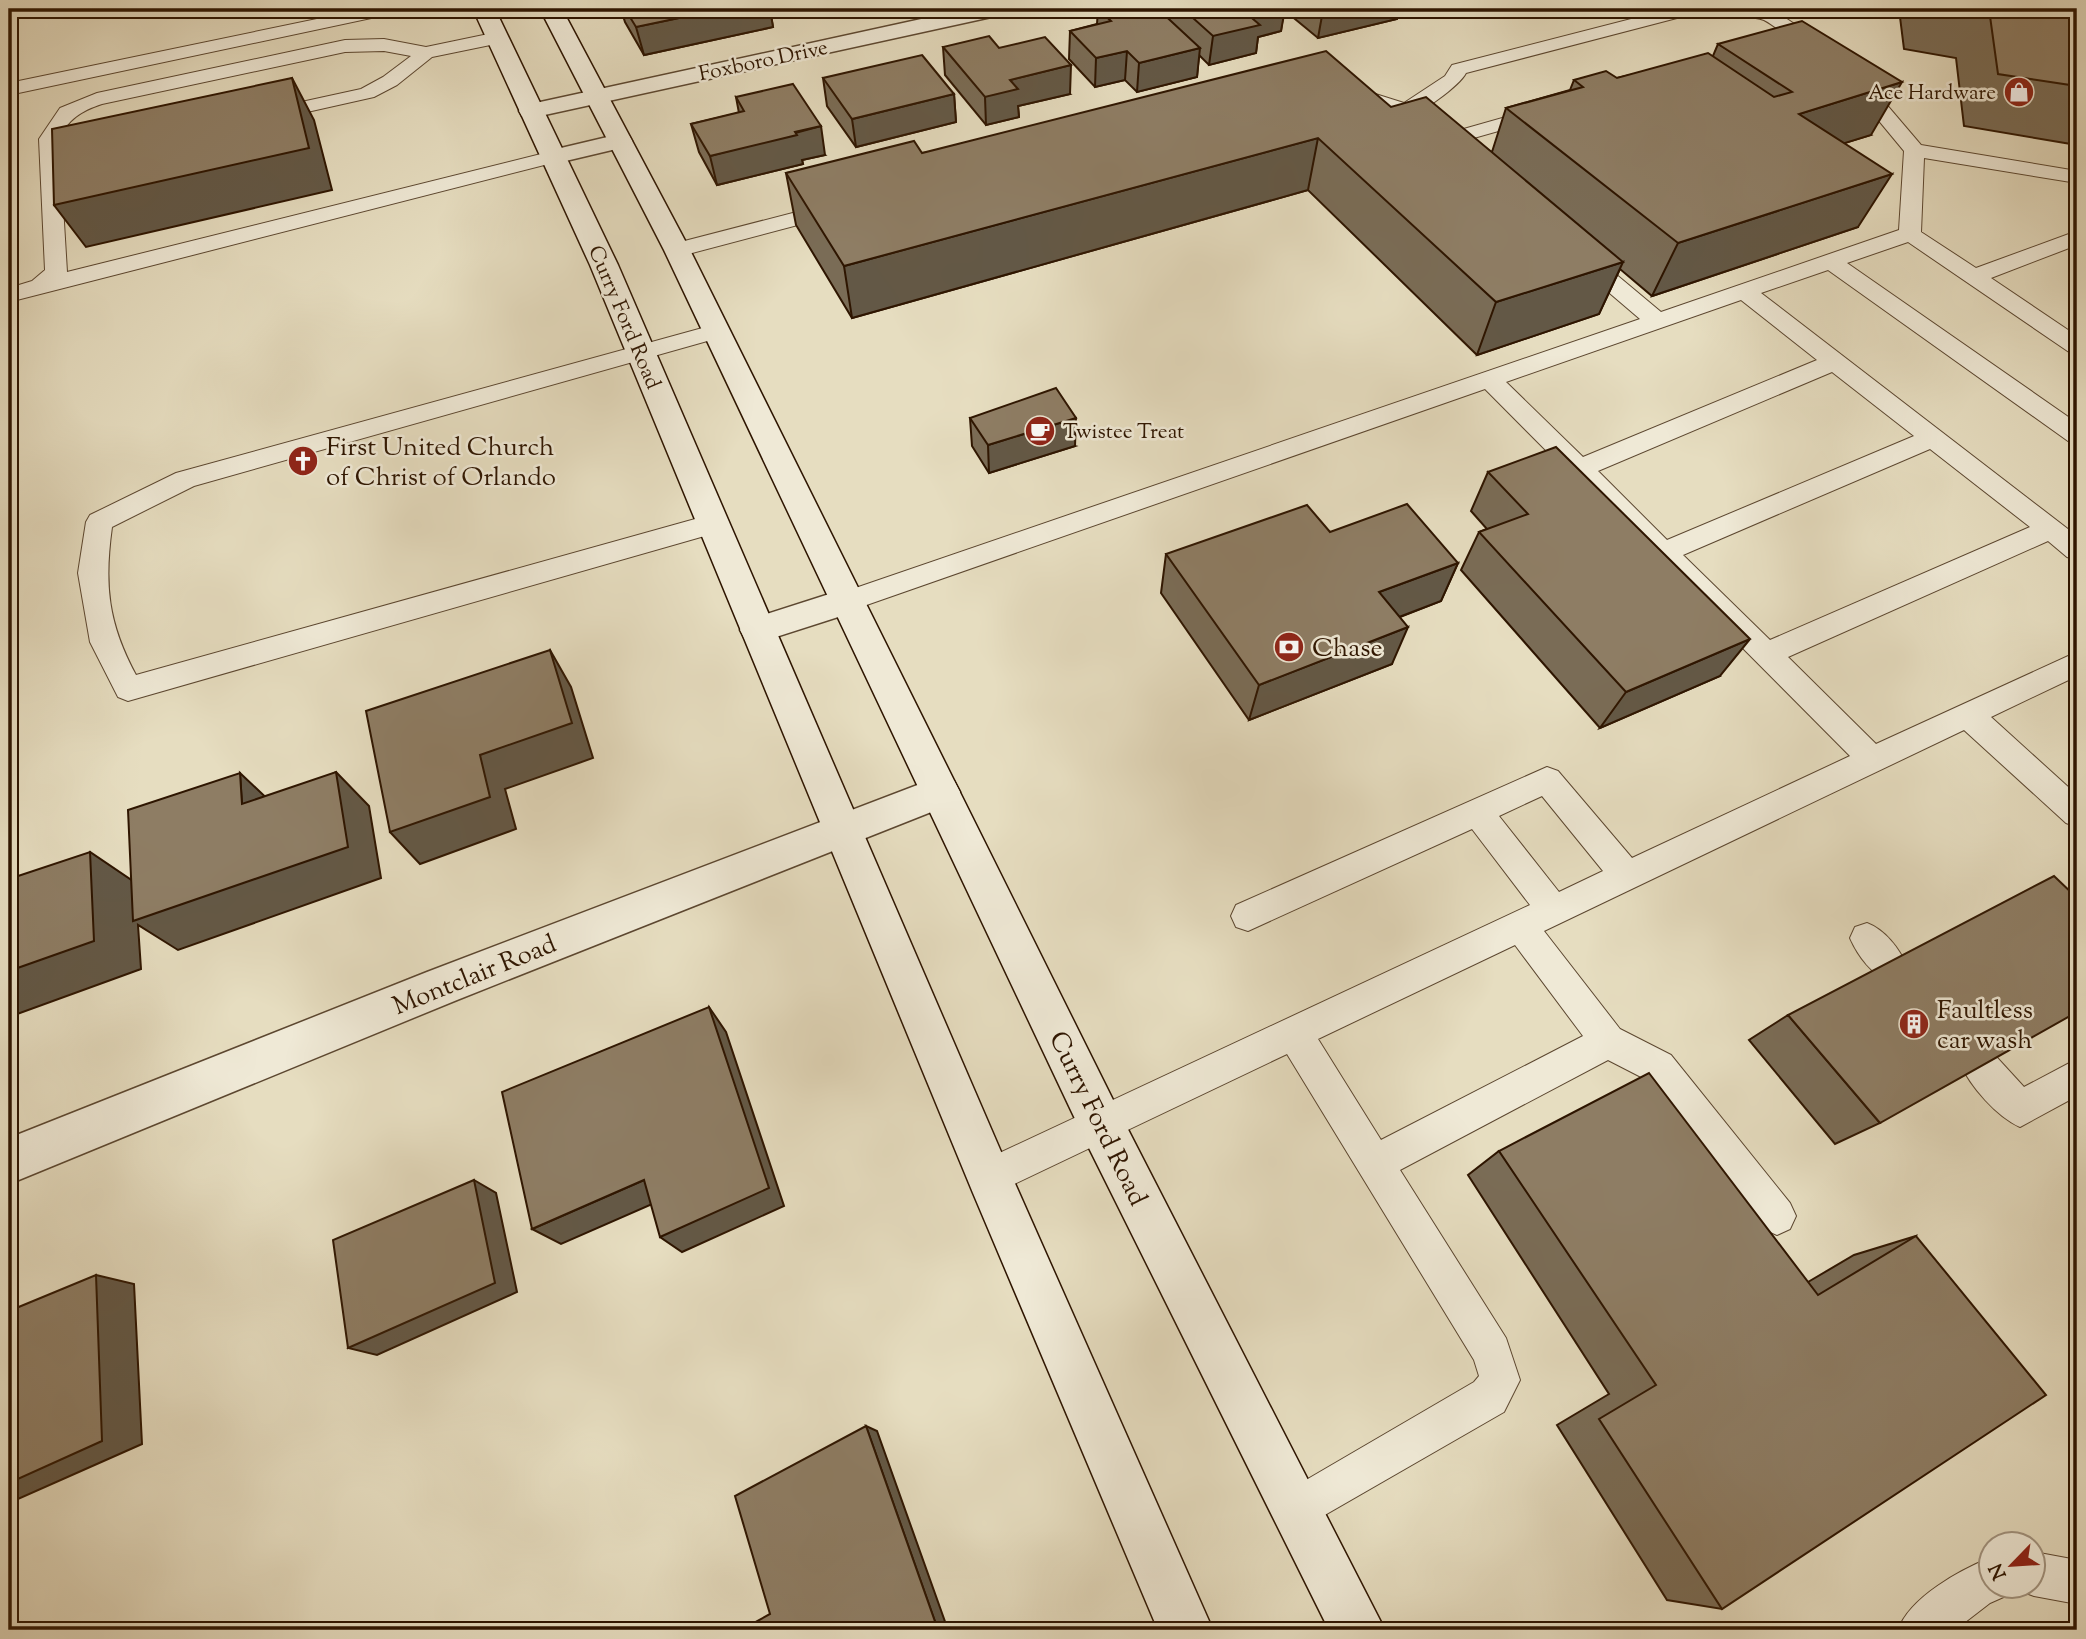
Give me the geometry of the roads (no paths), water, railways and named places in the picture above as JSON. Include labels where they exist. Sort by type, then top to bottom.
[{"type":"main road","name":"Curry Ford Road","points":[[484,9],[642,353],[989,1177],[1186,1630]]},
{"type":"main road","name":"Curry Ford Road","points":[[551,9],[677,250],[1102,1126],[1358,1630]]},
{"type":"main road","name":"Foxboro Drive","points":[[531,111],[869,27],[996,9]]},
{"type":"main road","points":[[553,157],[620,141]]},
{"type":"main road","points":[[757,630],[848,601]]},
{"type":"main road","name":"Montclair Road","points":[[9,1161],[941,792]]},
{"type":"lane","points":[[9,89],[390,9]]},
{"type":"lane","points":[[1406,110],[1453,80],[1459,69],[1690,9]]},
{"type":"lane","points":[[1708,9],[1775,11],[1805,38],[1843,64],[1914,150],[2077,177]]},
{"type":"lane","points":[[40,286],[56,272],[57,162],[49,139],[57,120],[71,107],[97,99],[345,46],[384,45],[426,53],[498,38]]},
{"type":"lane","points":[[1778,46],[1805,38]]},
{"type":"lane","points":[[248,119],[367,93],[390,81],[426,53]]},
{"type":"lane","points":[[1333,86],[1406,110],[1462,158]]},
{"type":"lane","points":[[1442,141],[1563,107]]},
{"type":"lane","points":[[1910,234],[1914,150]]},
{"type":"lane","points":[[9,295],[553,157]]},
{"type":"lane","points":[[677,250],[848,205]]},
{"type":"lane","points":[[848,601],[1910,234]]},
{"type":"lane","points":[[1910,234],[2077,347]]},
{"type":"lane","points":[[1973,276],[2077,237]]},
{"type":"lane","points":[[1566,244],[1658,322]]},
{"type":"lane","points":[[1831,262],[2077,436]]},
{"type":"lane","points":[[1745,292],[2077,550]]},
{"type":"lane","points":[[713,524],[128,688],[104,642],[92,573],[99,522],[186,479],[717,331]]},
{"type":"lane","points":[[1580,469],[1835,362]]},
{"type":"lane","points":[[1490,380],[1873,760]]},
{"type":"lane","points":[[1664,552],[1934,438]]},
{"type":"lane","points":[[1767,654],[2051,529]]},
{"type":"lane","points":[[989,1177],[1102,1126],[2077,663]]},
{"type":"lane","points":[[1968,715],[2077,814]]},
{"type":"lane","points":[[1248,916],[1547,780],[1628,877]]},
{"type":"lane","points":[[1477,812],[1554,911]]},
{"type":"lane","points":[[1521,927],[1608,1041],[1658,1067],[1777,1216]]},
{"type":"lane","points":[[1867,938],[1890,966]]},
{"type":"lane","points":[[1295,1034],[1492,1352],[1500,1380],[1489,1397],[1297,1509]]},
{"type":"lane","points":[[1375,1163],[1608,1041]]},
{"type":"lane","points":[[1978,1063],[2020,1109],[2077,1076]]},
{"type":"lane","points":[[2048,1577],[2077,1582]]},
{"type":"lane","points":[[1920,1630],[1978,1585]]},
{"type":"place","name":"Ace Hardware","points":[[2019,92]]},
{"type":"place","name":"Twistee Treat","points":[[1040,431]]},
{"type":"place","name":"First United Church of Christ of Orlando","points":[[303,461]]},
{"type":"place","name":"Chase","points":[[1289,647]]},
{"type":"place","name":"Faultless car wash","points":[[1914,1024]]}]
